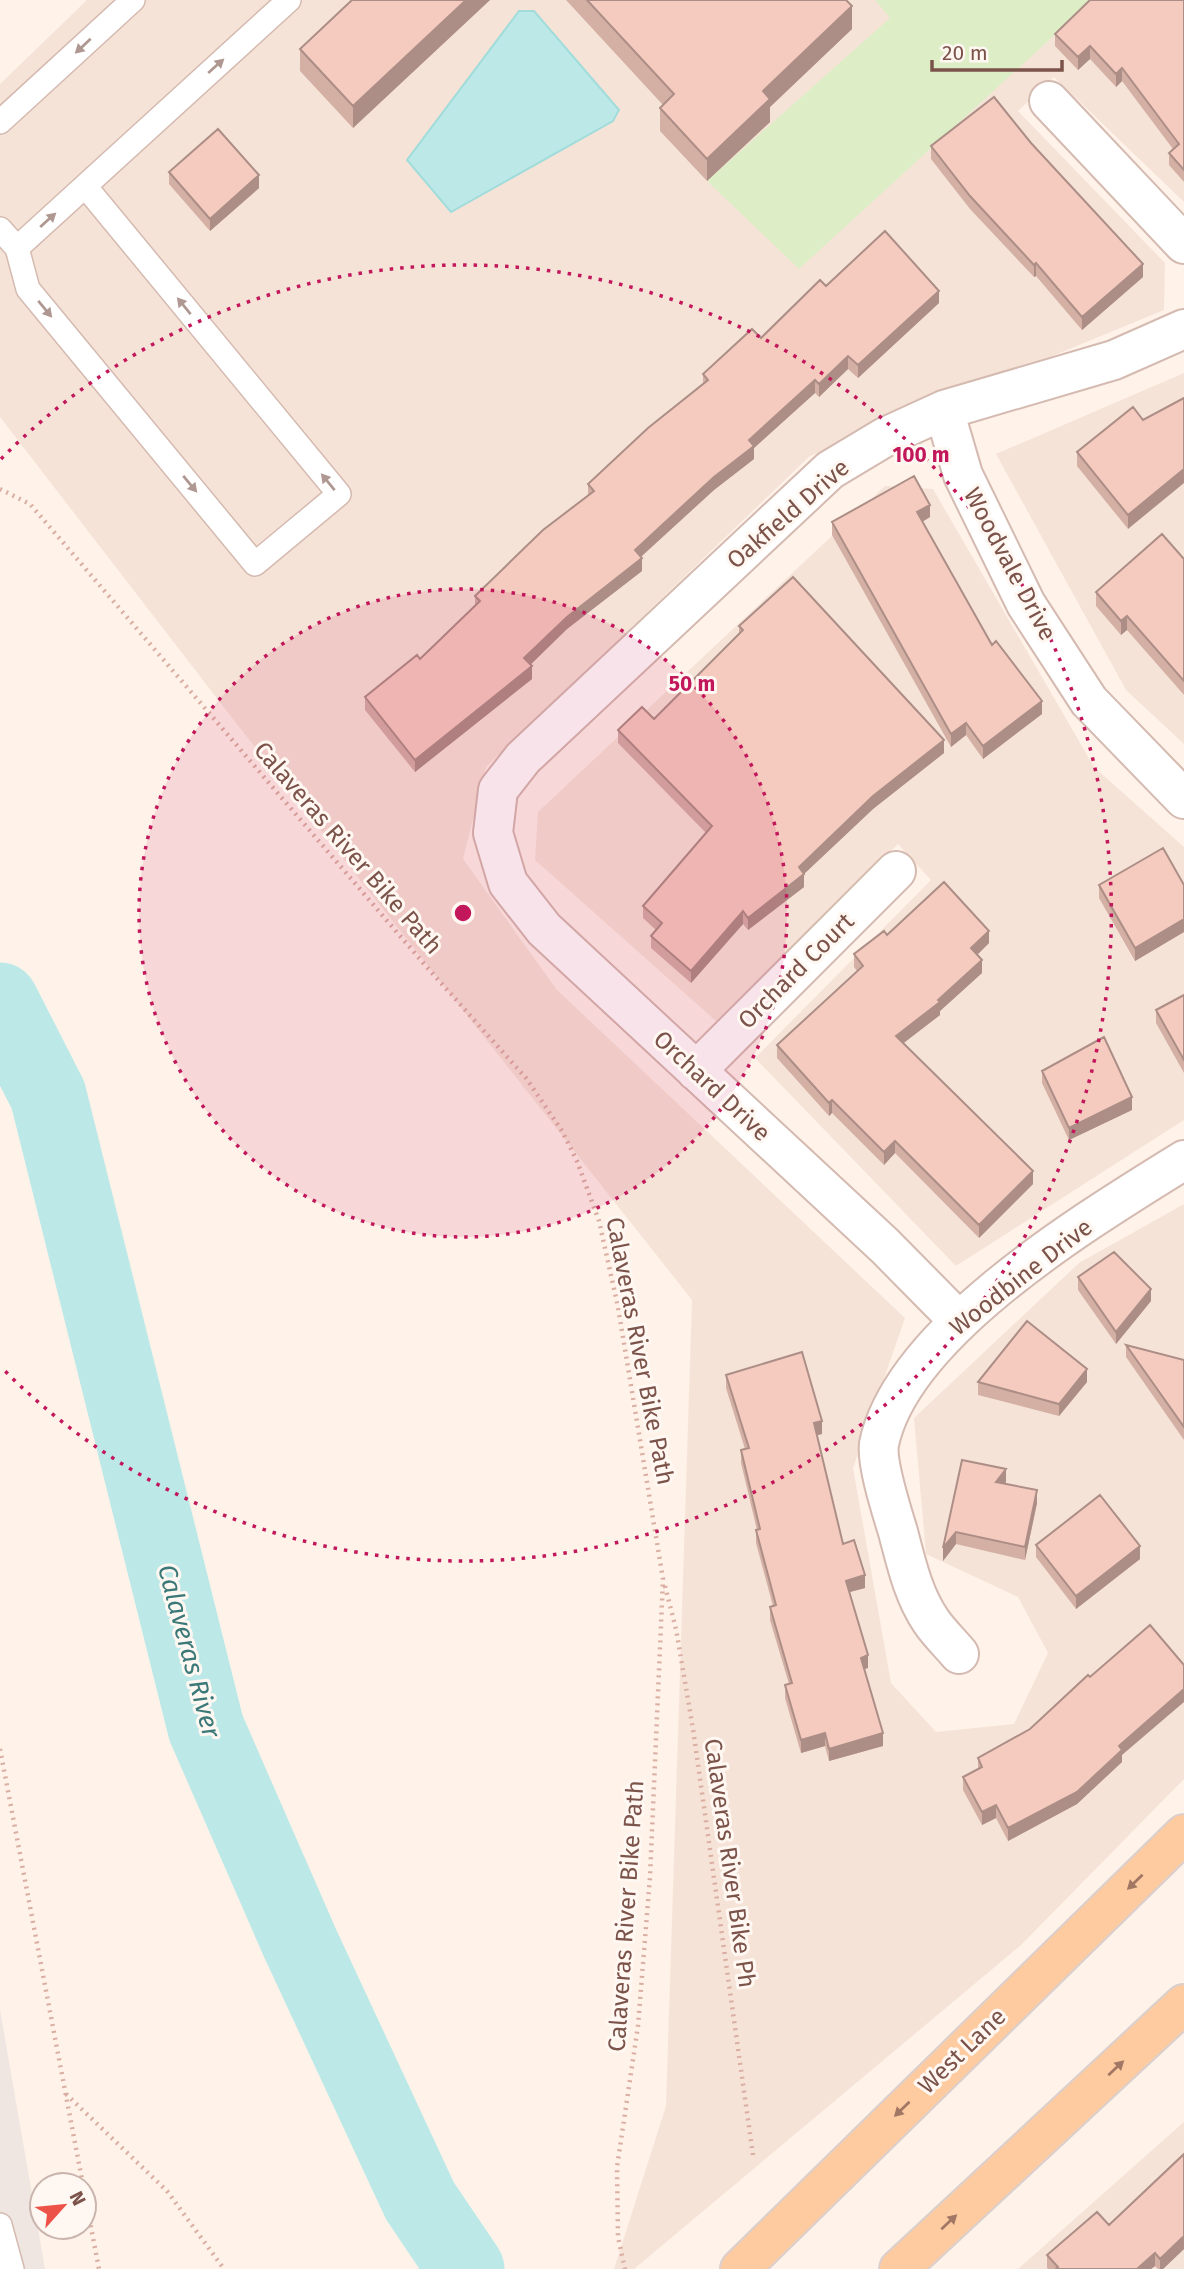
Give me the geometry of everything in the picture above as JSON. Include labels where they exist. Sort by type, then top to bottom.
[{"type":"main road","name":"West Lane","points":[[745,2265],[1184,1834]]},
{"type":"main road","points":[[900,2269],[1184,2004]]},
{"type":"street","points":[[1049,101],[1184,244]]},
{"type":"street","name":"Oakfield Drive","points":[[493,833],[498,790],[523,758],[831,470],[885,437],[944,410],[1114,360],[1184,329]]},
{"type":"street","name":"Woodvale Drive","points":[[944,410],[963,475],[1026,604],[1089,701],[1184,799]]},
{"type":"street","name":"Orchard Drive","points":[[493,833],[508,883],[544,929],[885,1246],[959,1321]]},
{"type":"street","name":"Orchard Court","points":[[696,1071],[896,870]]},
{"type":"street","name":"Woodbine Drive","points":[[959,1654],[930,1620],[912,1582],[887,1495],[878,1447],[889,1411],[919,1365],[959,1321],[1026,1266],[1117,1202],[1184,1160]]},
{"type":"lane","points":[[0,122],[133,0]]},
{"type":"lane","points":[[17,248],[289,0]]},
{"type":"lane","points":[[0,229],[17,248],[28,289],[255,564],[339,494],[85,186]]},
{"type":"lane","points":[[0,2225],[12,2269]]},
{"type":"path","name":"Calaveras River Bike Path","points":[[0,489],[30,504],[425,965],[526,1078],[562,1131],[578,1161],[599,1221],[618,1307],[663,1579],[650,1877],[642,1985],[617,2167],[618,2236],[625,2269]]},
{"type":"path","name":"Calaveras River Bike Ph","points":[[663,1579],[676,1629],[693,1728],[752,2155]]},
{"type":"path","points":[[0,1749],[80,2171]]},
{"type":"path","points":[[65,2094],[167,2191],[225,2269]]},
{"type":"path","points":[[94,2241],[99,2269]]},
{"type":"shaded area","points":[[87,0],[1184,0],[1184,202],[1054,77],[1018,111],[1165,263],[1164,310],[810,456],[486,767],[463,859],[557,990],[905,1318],[853,1468],[891,1683],[936,1732],[1014,1724],[1048,1653],[1018,1597],[926,1554],[914,1418],[1079,1263],[1184,1204],[1184,1779],[1021,1945],[634,2269],[614,2269],[666,2106],[692,1300],[236,723],[0,417],[0,84]]},
{"type":"shaded area","points":[[1184,373],[1184,744],[1126,690],[996,454]]},
{"type":"shaded area","points":[[885,486],[933,489],[1094,767],[1184,847],[1184,1120],[956,1266],[755,1058],[931,880],[898,844],[716,1021],[535,860],[538,812]]},
{"type":"shaded area","points":[[0,2010],[28,2171],[28,2241],[40,2241],[45,2269],[0,2269]]},
{"type":"shaded area","points":[[1184,2122],[1184,2269],[1018,2269]]},
{"type":"green space","points":[[875,0],[1093,0],[799,269],[707,181],[890,18]]},
{"type":"water","points":[[519,11],[534,11],[619,110],[613,121],[451,212],[407,160]]},
{"type":"building","points":[[352,0],[466,0],[353,106],[300,49]]},
{"type":"building","points":[[587,0],[846,0],[852,6],[763,91],[770,99],[707,159],[660,108],[674,94]]},
{"type":"building","points":[[1090,0],[1184,0],[1184,170],[1169,153],[1179,144],[1122,68],[1116,74],[1090,46],[1078,57],[1055,34]]},
{"type":"building","points":[[994,97],[1031,143],[1143,264],[1082,317],[1036,263],[1034,265],[970,196],[931,146]]},
{"type":"building","points":[[218,129],[259,175],[210,219],[169,172]]},
{"type":"building","points":[[885,231],[939,291],[858,365],[848,356],[819,384],[815,380],[749,440],[754,446],[714,477],[635,550],[642,558],[567,617],[524,658],[532,666],[415,760],[365,697],[417,655],[420,659],[480,601],[475,596],[543,530],[594,491],[588,484],[648,428],[708,380],[703,374],[752,329],[761,338],[820,280],[826,286]]},
{"type":"building","points":[[1184,398],[1184,469],[1128,515],[1077,452],[1133,407],[1143,420]]},
{"type":"building","points":[[914,476],[930,505],[917,512],[992,645],[996,641],[1042,701],[983,746],[966,723],[951,734],[832,522]]},
{"type":"building","points":[[1162,534],[1184,559],[1184,681],[1127,616],[1121,621],[1096,592]]},
{"type":"building","points":[[793,577],[944,740],[873,796],[799,867],[804,874],[748,918],[743,911],[691,971],[651,936],[662,923],[643,906],[712,826],[618,730],[642,707],[654,719],[743,630],[739,626]]},
{"type":"building","points":[[1163,848],[1184,885],[1184,919],[1135,948],[1099,885]]},
{"type":"building","points":[[944,882],[989,931],[971,948],[982,960],[938,1000],[940,1002],[896,1036],[1033,1171],[979,1225],[895,1141],[884,1152],[832,1100],[829,1103],[777,1045],[863,966],[854,954],[884,931],[887,935]]},
{"type":"building","points":[[1184,995],[1184,1060],[1156,1010]]},
{"type":"building","points":[[1104,1037],[1132,1097],[1069,1128],[1042,1071]]},
{"type":"building","points":[[1114,1252],[1151,1289],[1116,1332],[1078,1277]]},
{"type":"building","points":[[1027,1321],[1087,1369],[1059,1404],[978,1382]]},
{"type":"building","points":[[1126,1345],[1184,1360],[1184,1427]]},
{"type":"building","points":[[802,1352],[822,1421],[814,1423],[843,1544],[854,1540],[865,1575],[846,1581],[868,1655],[861,1658],[883,1733],[829,1749],[825,1733],[801,1740],[785,1685],[792,1683],[770,1607],[776,1605],[756,1530],[760,1529],[741,1450],[749,1448],[726,1375]]},
{"type":"building","points":[[962,1460],[1006,1469],[996,1482],[1037,1490],[1025,1547],[956,1532],[943,1548]]},
{"type":"building","points":[[1100,1495],[1140,1546],[1076,1596],[1036,1545]]},
{"type":"building","points":[[1150,1625],[1184,1665],[1184,1689],[1119,1746],[1122,1750],[1077,1792],[1008,1828],[996,1805],[982,1812],[963,1777],[982,1767],[978,1758],[1030,1729],[1088,1675],[1090,1677]]},
{"type":"building","points":[[1184,2154],[1184,2236],[1160,2259],[1155,2253],[1137,2269],[1056,2269],[1058,2267],[1047,2255],[1097,2212],[1109,2225]]},
{"type":"waterway","name":"Calaveras River","points":[[0,1001],[48,1095],[206,1728],[300,1943],[420,2201],[466,2269]]}]
